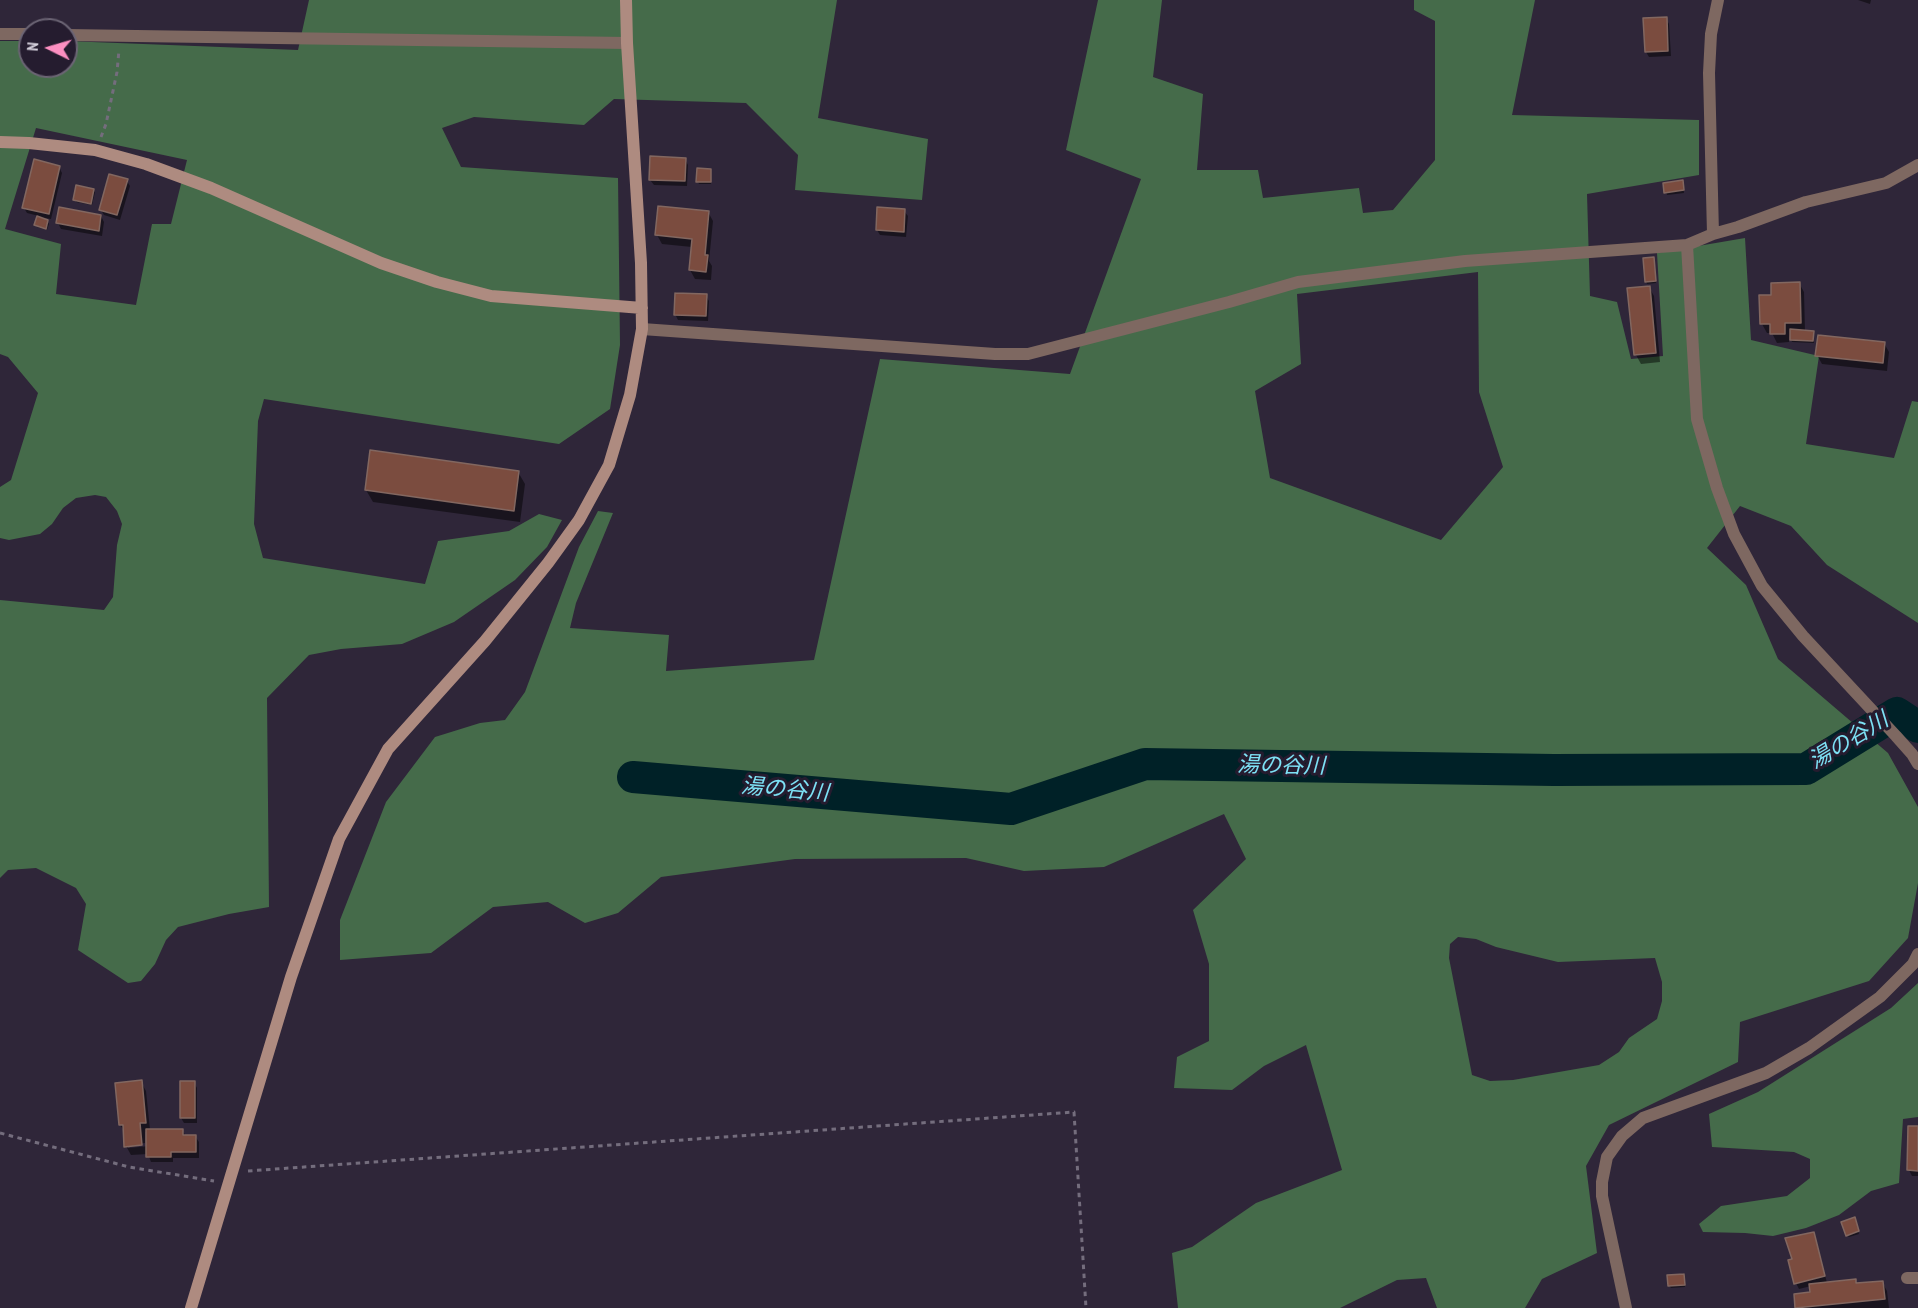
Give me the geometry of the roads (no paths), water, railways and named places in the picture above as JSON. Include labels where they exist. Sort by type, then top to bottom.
[{"type":"street","points":[[191,1308],[291,977],[339,839],[388,749],[485,641],[548,563],[579,520],[609,465],[630,395],[642,329],[641,263],[626,0]]},
{"type":"street","points":[[1713,234],[1709,74],[1711,34],[1718,0]]},
{"type":"street","points":[[0,34],[18,34]]},
{"type":"street","points":[[78,34],[627,43]]},
{"type":"street","points":[[0,142],[95,150],[146,164],[211,188],[381,263],[437,282],[490,296],[642,308]]},
{"type":"street","points":[[642,329],[995,354],[1028,354],[1298,282],[1465,261],[1687,245],[1806,202],[1887,183],[1918,165]]},
{"type":"street","points":[[1687,245],[1697,419],[1716,488],[1734,534],[1761,586],[1803,636],[1912,754],[1918,764]]},
{"type":"street","points":[[1626,1308],[1602,1196],[1607,1157],[1622,1136],[1643,1118],[1766,1073],[1809,1048],[1880,997],[1913,963],[1918,954]]},
{"type":"waterway","name":"湯の谷川","points":[[633,777],[1011,809],[1145,764],[1554,770],[1806,769],[1897,713],[1918,727]]}]
